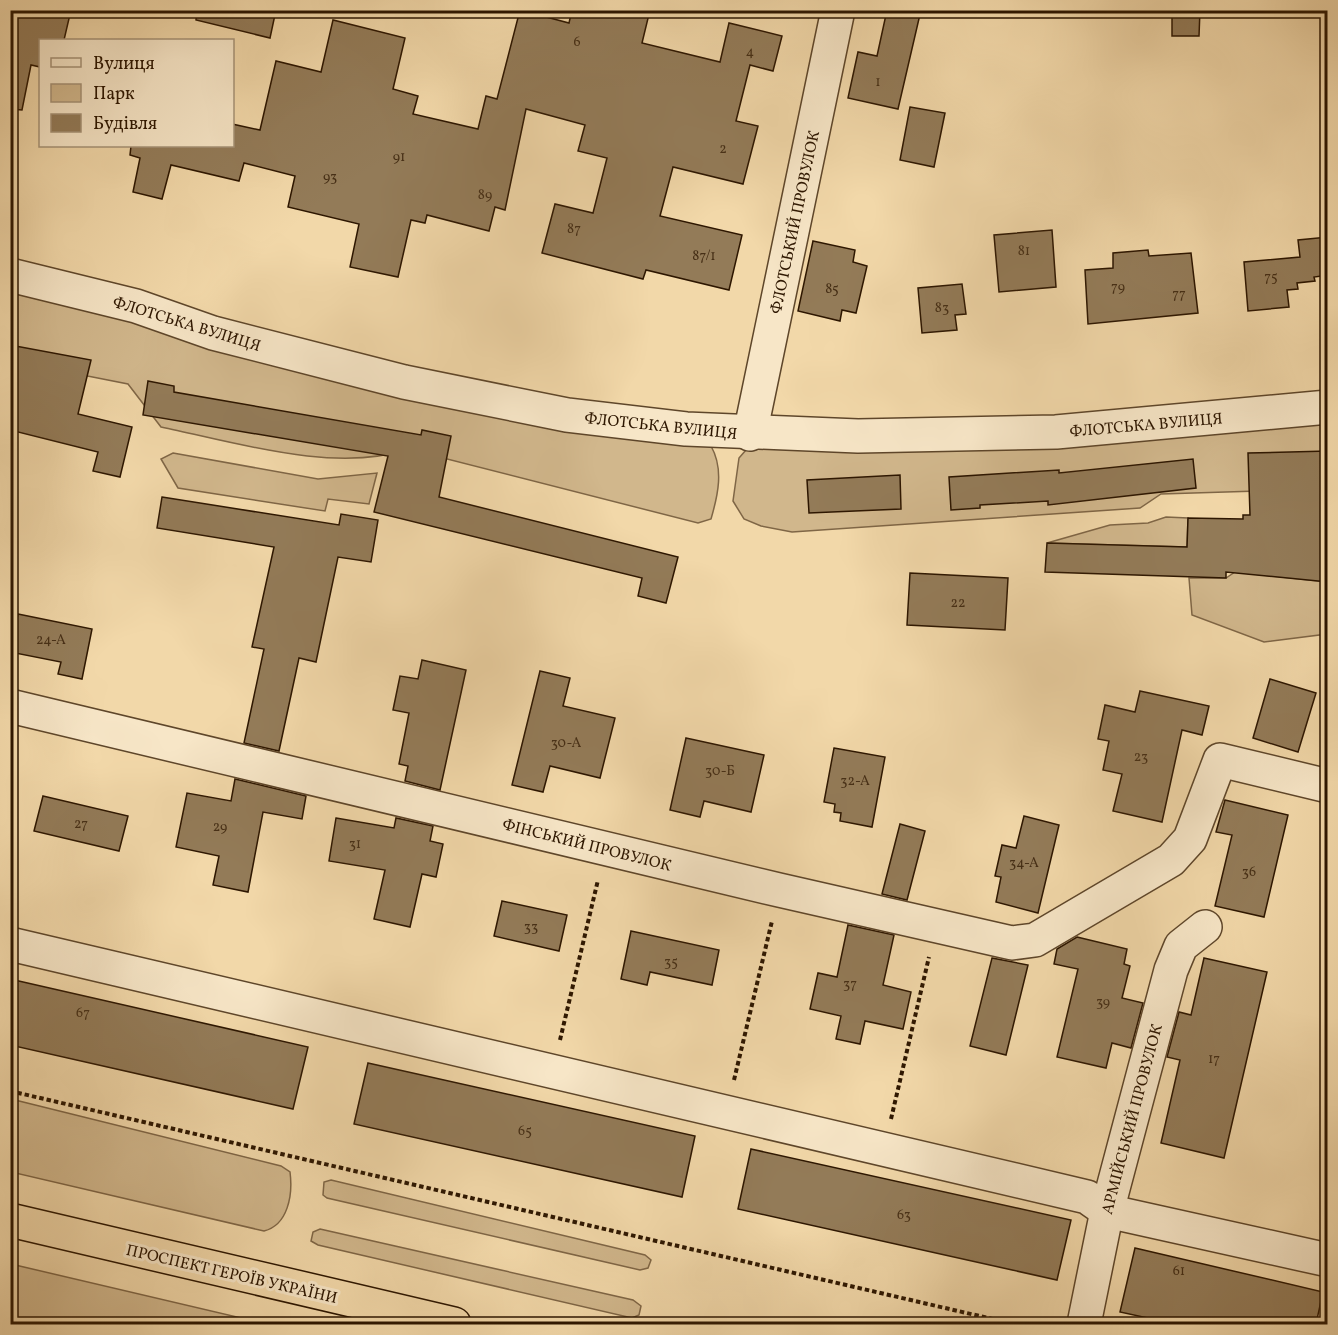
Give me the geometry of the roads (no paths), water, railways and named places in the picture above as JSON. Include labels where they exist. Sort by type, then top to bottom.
[{"type":"highway","name":"ПРОСПЕКТ ГЕРОЇВ УКРАЇНИ","points":[[10,1220],[454,1324]]},
{"type":"street","name":"ФЛОТСЬКИЙ ПРОВУЛОК","points":[[750,434],[838,10]]},
{"type":"street","name":"ФЛОТСЬКА ВУЛИЦЯ","points":[[10,275],[136,306],[213,333],[404,382],[567,415],[750,434],[858,436],[1056,432],[1328,407]]},
{"type":"street","name":"ФІНСЬКИЙ ПРОВУЛОК","points":[[10,706],[779,890],[1012,943],[1035,940],[1170,860],[1190,839],[1220,760],[1328,786]]},
{"type":"street","name":"АРМІЙСЬКИЙ ПРОВУЛОК","points":[[1084,1324],[1107,1211],[1175,958],[1181,946],[1206,927]]},
{"type":"street","points":[[10,944],[1087,1197],[1107,1211],[1328,1260]]}]
